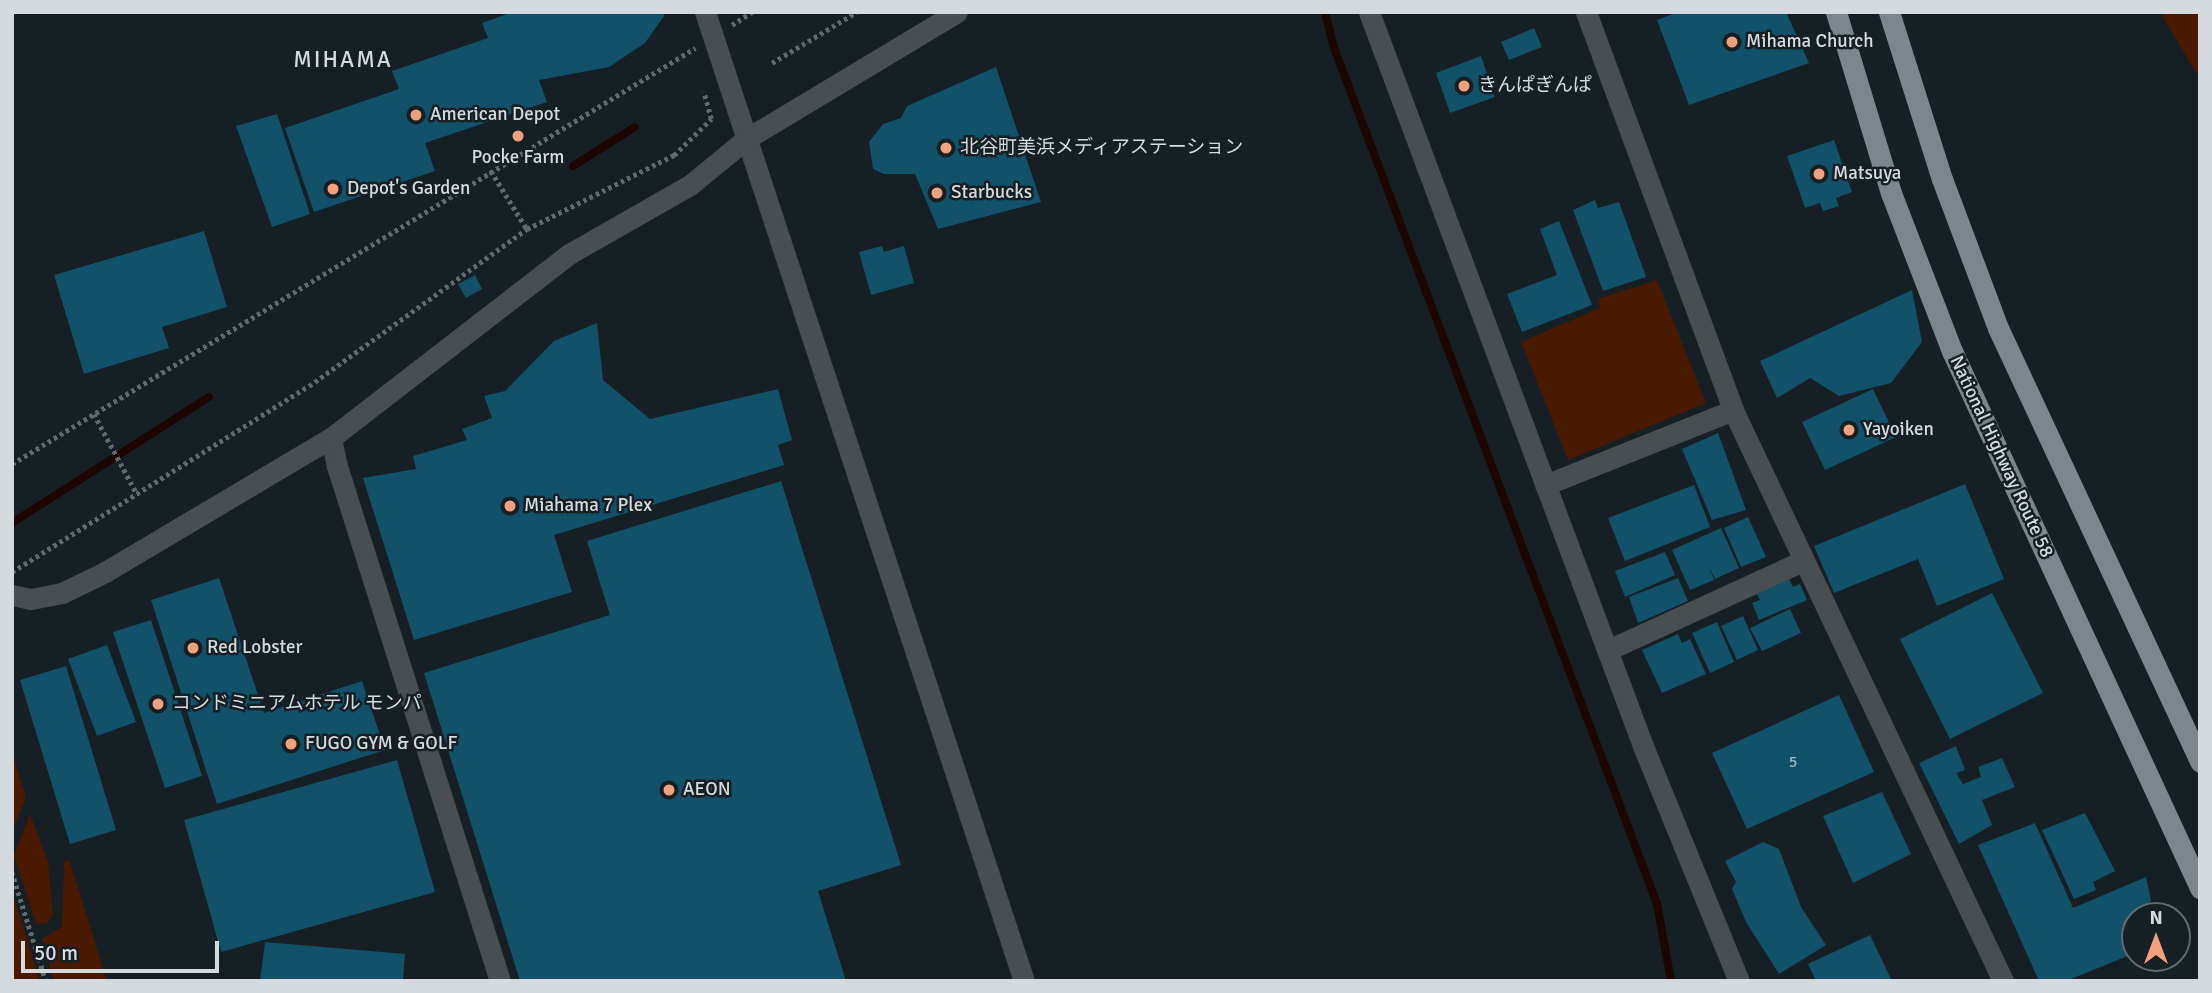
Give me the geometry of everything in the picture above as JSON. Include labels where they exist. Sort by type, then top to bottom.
[{"type":"highway","name":"National Highway Route 58","points":[[1836,12],[1891,193],[1952,351],[2200,888]]},
{"type":"highway","points":[[1889,12],[1942,179],[1998,328],[2200,762]]},
{"type":"street","points":[[705,12],[1024,981]]},
{"type":"street","points":[[12,595],[31,599],[62,593],[105,572],[331,438],[569,254],[690,185],[746,139],[957,12]]},
{"type":"street","points":[[1369,12],[1608,650],[1708,911],[1739,981]]},
{"type":"street","points":[[1586,12],[1733,410],[1802,561],[2003,981]]},
{"type":"street","points":[[1545,485],[1733,410]]},
{"type":"street","points":[[331,438],[337,466],[500,981]]},
{"type":"street","points":[[1608,650],[1802,561]]},
{"type":"path","points":[[12,464],[752,12]]},
{"type":"path","points":[[772,63],[857,12]]},
{"type":"path","points":[[12,572],[309,386],[527,229],[674,155],[710,119],[704,92]]},
{"type":"path","points":[[492,171],[527,229]]},
{"type":"path","points":[[94,414],[137,494]]},
{"type":"path","points":[[12,873],[46,981]]},
{"type":"shaded area","points":[[2160,12],[2200,12],[2200,75],[2195,71]]},
{"type":"shaded area","points":[[1657,280],[1706,403],[1568,460],[1521,342],[1600,308],[1598,299]]},
{"type":"shaded area","points":[[12,751],[26,798],[12,832]]},
{"type":"shaded area","points":[[30,814],[48,862],[53,915],[47,923],[36,924],[14,855]]},
{"type":"shaded area","points":[[69,859],[107,981],[54,981],[42,939],[62,927],[64,863]]},
{"type":"shaded area","points":[[12,892],[21,920],[40,981],[12,981]]},
{"type":"building","name":"American Depot","points":[[513,12],[663,12],[664,16],[645,43],[609,67],[539,80],[547,102],[425,143],[435,171],[314,212],[285,128],[399,89],[392,71],[488,38],[482,23]]},
{"type":"building","name":"Mihama Church","points":[[1678,12],[1786,12],[1809,63],[1689,105],[1657,20]]},
{"type":"building","points":[[1534,28],[1542,47],[1509,60],[1501,42]]},
{"type":"building","points":[[1481,56],[1495,97],[1450,113],[1436,73]]},
{"type":"building","name":"北谷町美浜メディアステーション","points":[[996,67],[1041,202],[938,229],[915,174],[884,174],[873,169],[869,142],[883,124],[901,118],[907,106]]},
{"type":"building","points":[[277,114],[310,214],[272,227],[236,126]]},
{"type":"building","name":"Matsuya","points":[[1834,140],[1852,192],[1836,198],[1839,206],[1823,211],[1820,203],[1805,208],[1787,156]]},
{"type":"building","points":[[1595,200],[1598,208],[1619,202],[1646,277],[1603,291],[1573,210]]},
{"type":"building","points":[[1559,221],[1592,305],[1522,332],[1507,294],[1557,275],[1540,229]]},
{"type":"building","points":[[204,231],[227,307],[162,327],[169,348],[84,374],[54,275]]},
{"type":"building","points":[[882,246],[884,252],[904,246],[914,283],[871,295],[859,252]]},
{"type":"building","points":[[475,275],[482,289],[466,298],[458,284]]},
{"type":"building","points":[[1912,290],[1922,342],[1891,383],[1839,396],[1810,378],[1777,398],[1760,361]]},
{"type":"building","name":"Miahama 7 Plex","points":[[597,323],[603,380],[650,419],[778,389],[792,440],[778,445],[784,465],[554,535],[572,592],[414,640],[363,478],[416,469],[413,456],[467,440],[462,429],[492,418],[484,396],[505,391],[554,341]]},
{"type":"building","name":"Yayoiken","points":[[1873,389],[1896,437],[1825,470],[1802,422]]},
{"type":"building","points":[[1718,433],[1746,510],[1712,520],[1682,449]]},
{"type":"building","name":"AEON","points":[[781,481],[901,865],[818,891],[846,981],[520,981],[424,673],[610,615],[587,541]]},
{"type":"building","points":[[1965,484],[2004,579],[1937,606],[1918,559],[1834,593],[1814,546]]},
{"type":"building","points":[[1694,485],[1710,527],[1625,561],[1608,518]]},
{"type":"building","points":[[1748,517],[1766,557],[1741,567],[1724,528]]},
{"type":"building","points":[[1721,528],[1739,568],[1715,579],[1709,567],[1714,580],[1690,590],[1672,550]]},
{"type":"building","points":[[1665,552],[1675,575],[1625,597],[1615,571]]},
{"type":"building","points":[[219,578],[264,713],[362,681],[385,750],[217,804],[151,600]]},
{"type":"building","points":[[1678,578],[1688,601],[1638,623],[1629,597]]},
{"type":"building","points":[[1789,579],[1793,587],[1800,584],[1807,600],[1759,620],[1752,603],[1760,600],[1756,592]]},
{"type":"building","points":[[1992,593],[2043,693],[1950,739],[1900,639]]},
{"type":"building","points":[[1790,609],[1801,633],[1762,651],[1750,628]]},
{"type":"building","points":[[1743,616],[1758,650],[1737,660],[1721,626]]},
{"type":"building","name":"コンドミニアムホテル モンパ","points":[[151,620],[202,776],[165,788],[113,632]]},
{"type":"building","points":[[1717,622],[1734,662],[1710,673],[1692,633]]},
{"type":"building","points":[[1678,634],[1682,643],[1690,639],[1706,674],[1662,693],[1642,650]]},
{"type":"building","points":[[107,645],[136,722],[97,736],[68,659]]},
{"type":"building","points":[[66,666],[116,830],[70,844],[20,680]]},
{"type":"building","points":[[1839,695],[1874,772],[1747,829],[1712,753]]},
{"type":"building","points":[[1956,746],[1965,770],[1956,773],[1963,784],[1981,777],[1978,767],[2002,758],[2015,787],[1982,800],[1992,825],[1959,844],[1919,763]]},
{"type":"building","points":[[397,760],[435,892],[221,952],[184,820]]},
{"type":"building","points":[[1882,792],[1911,854],[1853,883],[1823,816]]},
{"type":"building","points":[[2085,813],[2115,871],[2093,882],[2096,890],[2074,899],[2042,830]]},
{"type":"building","points":[[2035,823],[2073,908],[2146,877],[2150,902],[2121,902],[2121,959],[2066,981],[2039,981],[1978,845]]},
{"type":"building","points":[[1763,842],[1779,849],[1801,907],[1826,945],[1779,974],[1746,922],[1732,889],[1736,882],[1725,861]]},
{"type":"building","points":[[1870,935],[1892,981],[1816,981],[1808,964]]},
{"type":"building","points":[[265,942],[405,954],[403,981],[260,981]]},
{"type":"waterway","points":[[1325,12],[1333,45],[1657,904],[1671,981]]},
{"type":"waterway","points":[[573,166],[635,127]]},
{"type":"waterway","points":[[12,523],[209,397]]},
{"type":"place","name":"Mihama Church","points":[[1732,42]]},
{"type":"place","name":"きんぱぎんぱ","points":[[1464,86]]},
{"type":"place","name":"American Depot","points":[[416,115]]},
{"type":"place","name":"Pocke Farm","points":[[518,136]]},
{"type":"place","name":"北谷町美浜メディアステーション","points":[[946,148]]},
{"type":"place","name":"Matsuya","points":[[1819,174]]},
{"type":"place","name":"Depot's Garden","points":[[333,189]]},
{"type":"place","name":"Starbucks","points":[[937,193]]},
{"type":"place","name":"Yayoiken","points":[[1849,430]]},
{"type":"place","name":"Miahama 7 Plex","points":[[510,506]]},
{"type":"place","name":"Red Lobster","points":[[193,648]]},
{"type":"place","name":"コンドミニアムホテル モンパ","points":[[158,704]]},
{"type":"place","name":"FUGO GYM & GOLF","points":[[291,744]]},
{"type":"place","name":"AEON","points":[[669,790]]},
{"type":"district","name":"MIHAMA","points":[[343,60]]}]
